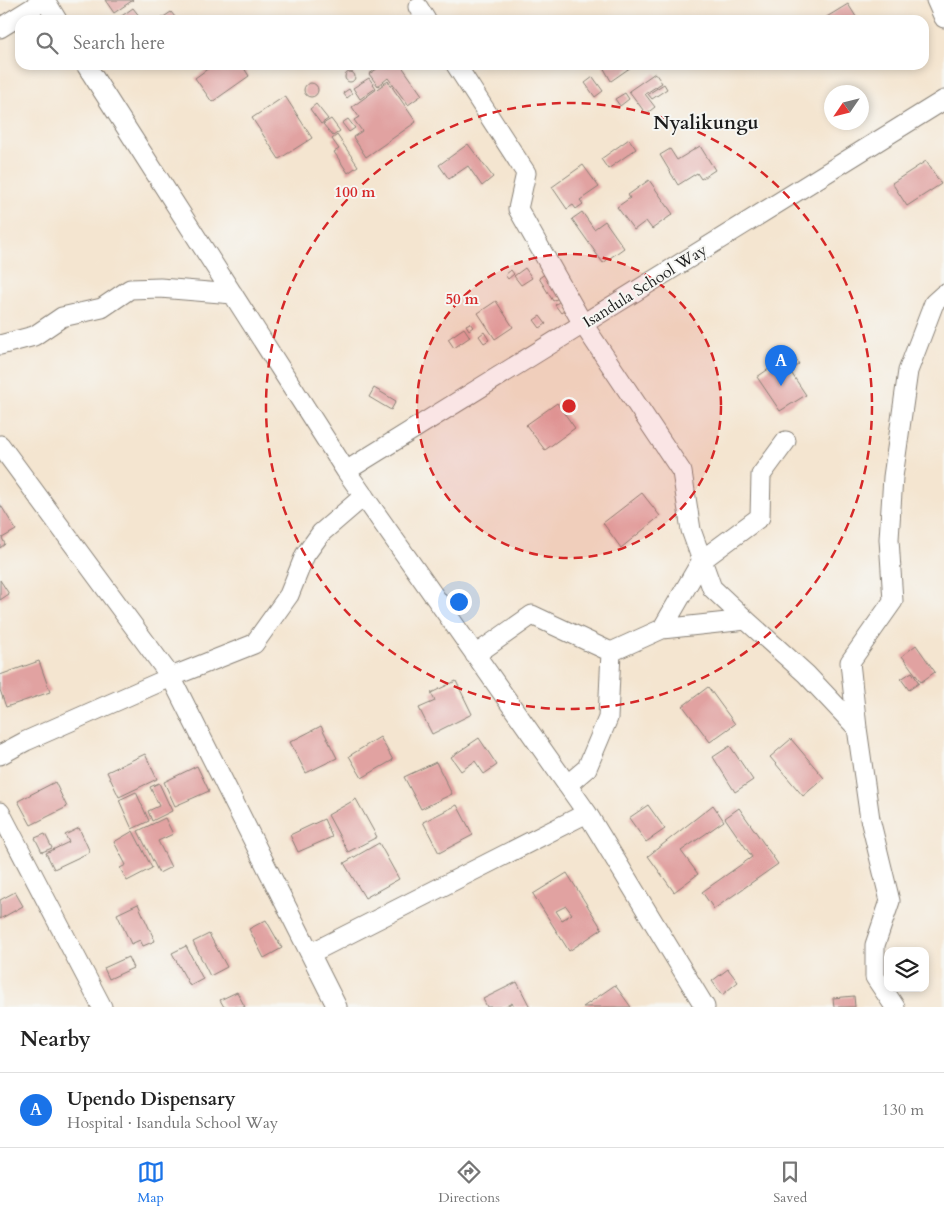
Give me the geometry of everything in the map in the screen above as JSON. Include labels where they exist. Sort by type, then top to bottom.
[{"type":"street","points":[[21,15],[45,0],[55,15]]},
{"type":"street","points":[[936,0],[944,18]]},
{"type":"street","points":[[0,28],[15,19]]},
{"type":"street","points":[[89,70],[346,471],[587,813],[705,1007]]},
{"type":"street","points":[[459,70],[526,173],[518,209],[583,324],[682,472],[691,530],[712,588],[806,674],[857,728]]},
{"type":"street","name":"Isandula School Way","points":[[346,471],[944,100]]},
{"type":"street","points":[[0,345],[34,336],[62,316],[102,308],[130,289],[160,288],[233,294]]},
{"type":"street","points":[[895,1007],[875,977],[875,945],[890,901],[870,819],[850,662],[893,601],[889,539],[890,521],[893,477],[908,372],[934,302],[944,294]]},
{"type":"street","points":[[662,629],[702,560],[760,517],[760,475],[786,441]]},
{"type":"street","points":[[0,445],[171,677],[338,1007]]},
{"type":"street","points":[[0,755],[26,741],[171,677],[254,644],[289,594],[305,555],[321,533],[364,496]]},
{"type":"street","points":[[475,655],[532,615],[611,652],[662,629],[746,620]]},
{"type":"street","points":[[567,785],[587,768],[608,718],[611,652]]},
{"type":"street","points":[[0,812],[102,1007]]},
{"type":"street","points":[[311,953],[587,813]]},
{"type":"building","points":[[105,0],[133,0],[114,13]]},
{"type":"building","points":[[848,4],[855,15],[830,15]]},
{"type":"building","points":[[133,8],[138,15],[123,15]]},
{"type":"building","points":[[206,70],[245,70],[249,76],[212,102],[195,78]]},
{"type":"building","points":[[375,70],[404,70],[422,95],[408,105],[388,78],[378,86],[369,74]]},
{"type":"building","points":[[605,70],[627,70],[611,81]]},
{"type":"building","points":[[350,72],[355,77],[350,82],[345,77]]},
{"type":"building","points":[[655,73],[662,83],[645,94],[655,107],[646,114],[629,91]]},
{"type":"building","points":[[593,77],[603,91],[595,97],[585,83]]},
{"type":"building","points":[[369,78],[376,88],[360,99],[353,88]]},
{"type":"building","points":[[388,81],[416,122],[366,157],[353,137],[362,131],[354,120],[359,117],[352,107]]},
{"type":"building","points":[[311,83],[316,85],[318,90],[316,95],[311,97],[306,95],[304,90],[306,85]]},
{"type":"building","points":[[664,84],[667,89],[652,99],[648,94]]},
{"type":"building","points":[[349,89],[352,94],[347,98],[343,93]]},
{"type":"building","points":[[625,93],[629,99],[620,106],[615,99]]},
{"type":"building","points":[[285,96],[312,138],[279,159],[252,118]]},
{"type":"building","points":[[316,104],[328,119],[321,124],[310,109]]},
{"type":"building","points":[[331,119],[340,131],[333,136],[323,124]]},
{"type":"building","points":[[348,119],[355,128],[349,132],[342,123]]},
{"type":"building","points":[[337,135],[358,166],[348,173],[334,152],[339,149],[332,139]]},
{"type":"building","points":[[629,139],[636,149],[608,169],[601,159]]},
{"type":"building","points":[[468,144],[493,177],[482,186],[468,166],[449,179],[439,165]]},
{"type":"building","points":[[700,146],[715,170],[701,179],[697,173],[678,185],[660,155],[670,149],[677,160]]},
{"type":"building","points":[[926,161],[941,184],[907,206],[892,183]]},
{"type":"building","points":[[583,165],[599,187],[580,200],[583,204],[576,209],[573,205],[567,209],[552,187]]},
{"type":"building","points":[[649,180],[673,214],[652,229],[646,221],[634,230],[617,207],[630,198],[628,195]]},
{"type":"building","points":[[582,212],[594,229],[605,221],[624,248],[603,263],[572,219]]},
{"type":"building","points":[[525,268],[532,278],[521,285],[514,276]]},
{"type":"building","points":[[511,270],[514,274],[508,279],[505,275]]},
{"type":"building","points":[[548,272],[562,296],[553,301],[539,278]]},
{"type":"building","points":[[561,300],[568,308],[561,313],[555,305]]},
{"type":"building","points":[[496,301],[513,327],[495,339],[478,313]]},
{"type":"building","points":[[540,316],[546,324],[540,328],[534,320]]},
{"type":"building","points":[[470,323],[473,327],[469,330],[466,325]]},
{"type":"building","points":[[464,328],[470,337],[454,348],[448,339]]},
{"type":"building","points":[[484,332],[489,340],[484,343],[479,336]]},
{"type":"building","points":[[792,353],[799,364],[790,371],[806,395],[780,411],[757,377]]},
{"type":"building","points":[[374,388],[396,401],[391,410],[369,397]]},
{"type":"building","points":[[557,403],[575,428],[545,450],[526,425]]},
{"type":"building","points":[[642,493],[660,516],[621,548],[603,523]]},
{"type":"building","points":[[0,504],[16,530],[2,538],[5,544],[0,548]]},
{"type":"building","points":[[0,580],[9,594],[0,600]]},
{"type":"building","points":[[916,645],[935,672],[921,682],[902,656]]},
{"type":"building","points":[[39,661],[50,692],[6,707],[0,690],[0,675]]},
{"type":"building","points":[[912,672],[919,683],[909,690],[901,679]]},
{"type":"building","points":[[456,681],[472,714],[432,734],[419,708],[435,701],[431,693]]},
{"type":"building","points":[[708,687],[735,724],[710,742],[683,706]]},
{"type":"building","points":[[321,726],[337,758],[306,773],[290,742]]},
{"type":"building","points":[[380,737],[393,760],[362,778],[349,756]]},
{"type":"building","points":[[479,738],[497,765],[484,774],[475,761],[461,771],[451,757]]},
{"type":"building","points":[[791,739],[824,778],[803,796],[770,757]]},
{"type":"building","points":[[730,746],[753,780],[735,792],[713,757]]},
{"type":"building","points":[[145,754],[157,779],[119,797],[107,772]]},
{"type":"building","points":[[436,762],[452,794],[421,809],[404,777]]},
{"type":"building","points":[[197,766],[209,791],[175,806],[164,782]]},
{"type":"building","points":[[55,782],[67,807],[31,825],[18,801]]},
{"type":"building","points":[[159,783],[172,811],[152,821],[148,811],[159,806],[150,787]]},
{"type":"building","points":[[136,792],[149,821],[132,829],[119,800]]},
{"type":"building","points":[[356,799],[377,837],[348,852],[328,815]]},
{"type":"building","points":[[457,805],[473,835],[439,853],[423,822]]},
{"type":"building","points":[[648,805],[665,829],[646,842],[629,818]]},
{"type":"building","points":[[713,805],[724,821],[681,851],[698,874],[674,892],[648,856]]},
{"type":"building","points":[[739,808],[778,864],[714,909],[702,892],[752,857],[725,818]]},
{"type":"building","points":[[165,818],[173,834],[158,841],[171,867],[159,873],[138,831]]},
{"type":"building","points":[[324,819],[332,837],[298,852],[290,835]]},
{"type":"building","points":[[79,828],[90,852],[54,869],[46,853],[69,842],[65,835]]},
{"type":"building","points":[[133,831],[152,868],[127,881],[120,868],[126,865],[114,842]]},
{"type":"building","points":[[45,834],[52,848],[42,852],[35,838]]},
{"type":"building","points":[[379,843],[399,879],[365,898],[344,863]]},
{"type":"building","points":[[567,873],[602,929],[569,951],[533,894]],"holes":[[[566,906],[572,914],[562,920],[556,911]]]},
{"type":"building","points":[[15,892],[23,906],[0,919],[0,900]]},
{"type":"building","points":[[138,904],[155,941],[143,946],[140,940],[131,944],[117,914]]},
{"type":"building","points":[[266,920],[282,948],[264,958],[249,929]]},
{"type":"building","points":[[209,934],[227,967],[210,976],[193,942]]},
{"type":"building","points":[[186,946],[203,979],[190,986],[172,953]]},
{"type":"building","points":[[128,957],[133,968],[109,979],[104,968]]},
{"type":"building","points":[[728,969],[738,982],[722,995],[712,981]]},
{"type":"building","points":[[517,982],[530,1007],[514,1007],[512,1003],[504,1007],[487,1007],[483,999]]},
{"type":"building","points":[[615,985],[631,1007],[583,1007]]},
{"type":"building","points":[[237,992],[245,1007],[224,1007],[220,1000]]},
{"type":"building","points":[[854,996],[855,1007],[834,1007],[833,998]]},
{"type":"place","name":"Upendo Dispensary","points":[[781,386]]},
{"type":"district","name":"Nyalikungu","points":[[706,123]]}]
